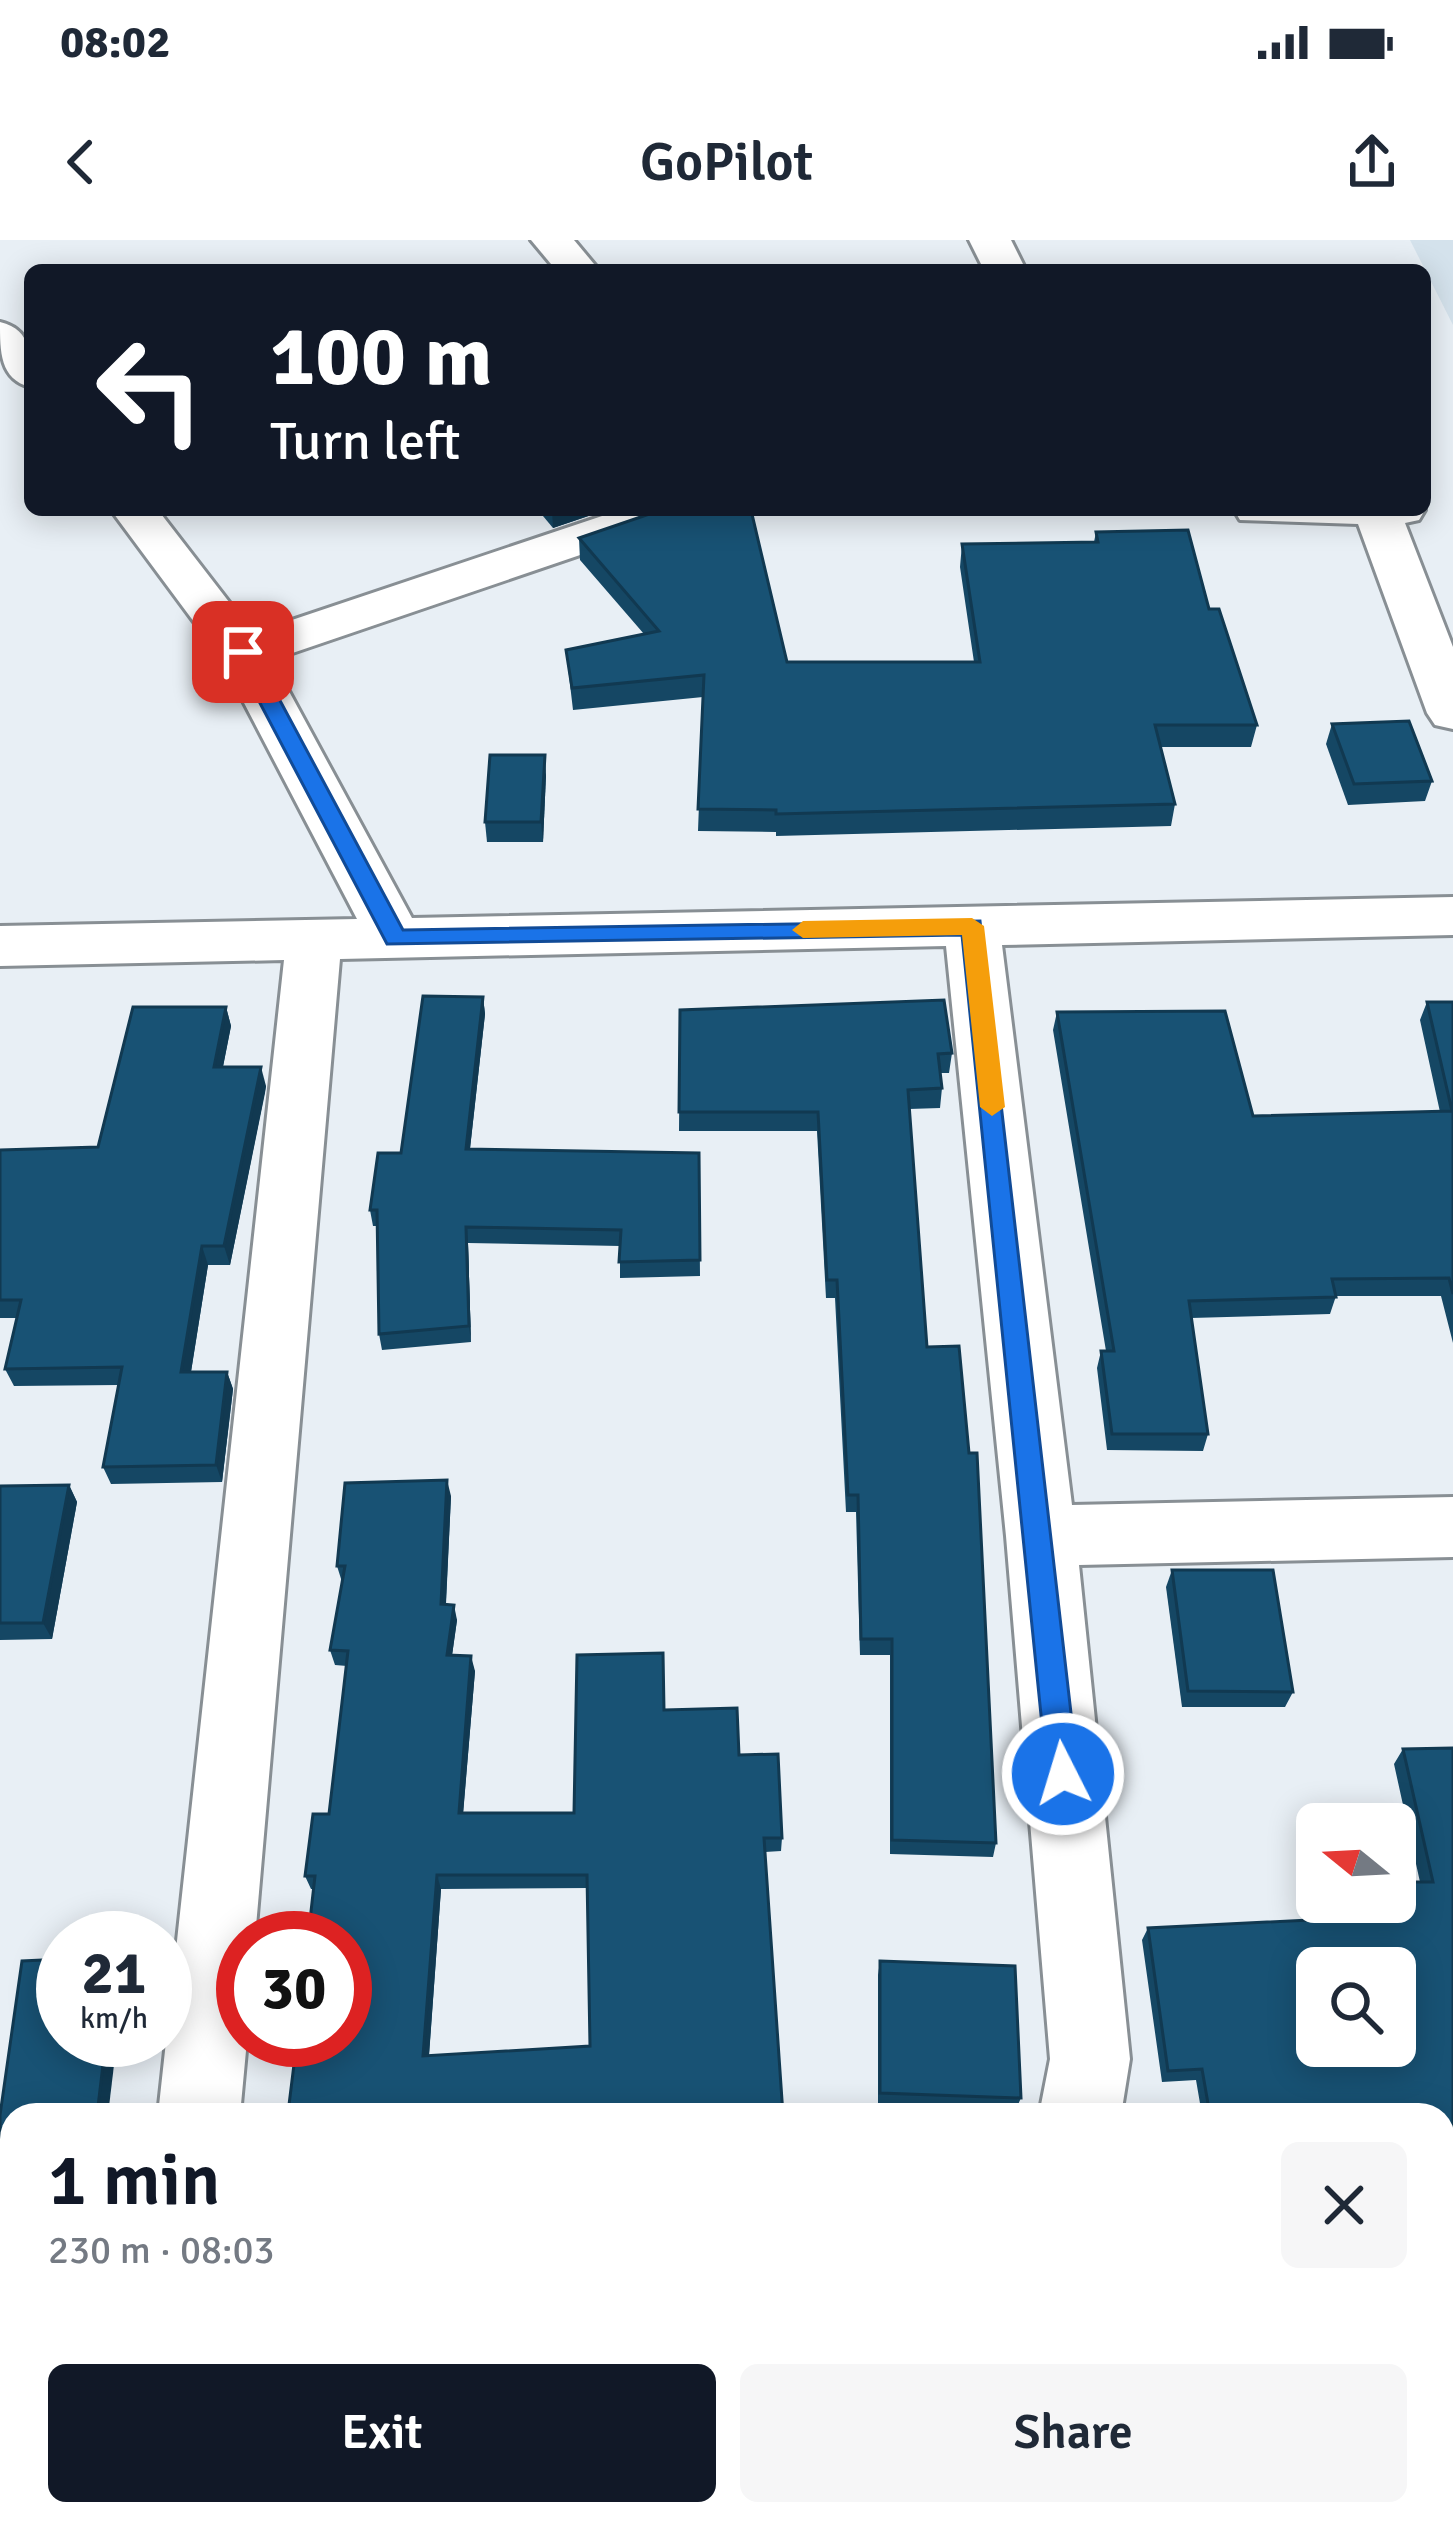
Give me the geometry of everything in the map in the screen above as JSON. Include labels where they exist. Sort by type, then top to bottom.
[{"type":"street","points":[[552,240],[573,264]]},
{"type":"street","points":[[0,335],[24,366]]},
{"type":"street","points":[[139,516],[243,652],[395,938]]},
{"type":"street","points":[[243,652],[648,516]]},
{"type":"street","points":[[1379,516],[1453,713]]},
{"type":"street","points":[[0,946],[1453,916]]},
{"type":"street","points":[[972,926],[1041,1536],[1090,2060],[1083,2103]]},
{"type":"street","points":[[200,2103],[314,939]]},
{"type":"street","points":[[1041,1536],[1453,1526]]},
{"type":"shaded area","points":[[1410,240],[1453,240],[1453,325],[1431,282],[1431,264],[1422,264]]},
{"type":"building","points":[[643,516],[752,516],[787,662],[980,662],[962,544],[1098,542],[1096,532],[1188,530],[1209,609],[1219,609],[1257,725],[1155,725],[1175,804],[776,814],[776,810],[698,809],[704,675],[572,688],[566,650],[659,631],[579,538]]},
{"type":"building","points":[[1409,721],[1432,781],[1354,784],[1332,724]]},
{"type":"building","points":[[490,755],[545,755],[541,822],[485,822]]},
{"type":"building","points":[[423,996],[483,997],[466,1149],[699,1153],[700,1260],[619,1262],[621,1230],[466,1227],[469,1326],[379,1334],[377,1210],[370,1210],[378,1153],[401,1153]]},
{"type":"building","points":[[944,1000],[952,1053],[938,1054],[942,1088],[908,1090],[927,1347],[959,1346],[969,1453],[977,1453],[996,1843],[892,1840],[892,1639],[861,1639],[858,1495],[848,1495],[837,1280],[827,1280],[818,1112],[679,1112],[680,1010]]},
{"type":"building","points":[[1427,1002],[1453,1002],[1453,1294],[1449,1278],[1332,1279],[1336,1297],[1189,1301],[1208,1434],[1112,1434],[1101,1351],[1114,1351],[1057,1012],[1225,1011],[1253,1116],[1452,1111]]},
{"type":"building","points":[[133,1007],[226,1007],[214,1067],[261,1067],[224,1246],[202,1246],[181,1372],[227,1372],[216,1465],[103,1467],[122,1367],[5,1369],[21,1300],[0,1300],[0,1150],[98,1147]]},
{"type":"building","points":[[447,1480],[441,1604],[454,1605],[447,1655],[471,1656],[459,1813],[574,1813],[577,1655],[663,1653],[664,1710],[737,1708],[739,1755],[778,1754],[782,1838],[764,1838],[782,2103],[289,2103],[294,2067],[372,2067],[372,1911],[311,1911],[315,1876],[305,1876],[313,1814],[329,1814],[348,1651],[330,1650],[345,1566],[337,1566],[345,1483]],"holes":[[[437,1875],[587,1875],[590,2046],[423,2056]]]},
{"type":"building","points":[[69,1485],[43,1623],[0,1623],[0,1486]]},
{"type":"building","points":[[1172,1570],[1273,1570],[1293,1692],[1188,1691]]},
{"type":"building","points":[[1453,1748],[1453,2103],[1208,2103],[1202,2069],[1168,2071],[1148,1928],[1296,1921],[1416,1923],[1416,1882],[1433,1882],[1403,1749]]},
{"type":"building","points":[[36,1960],[36,2067],[103,2067],[98,2103],[2,2103],[22,1961]]},
{"type":"building","points":[[880,1961],[1015,1966],[1021,2098],[880,2093]]},
{"type":"slow traffic","points":[[803,930],[972,926],[992,1107]]},
{"type":"route","points":[[243,652],[395,938],[972,926],[1063,1774]]}]
